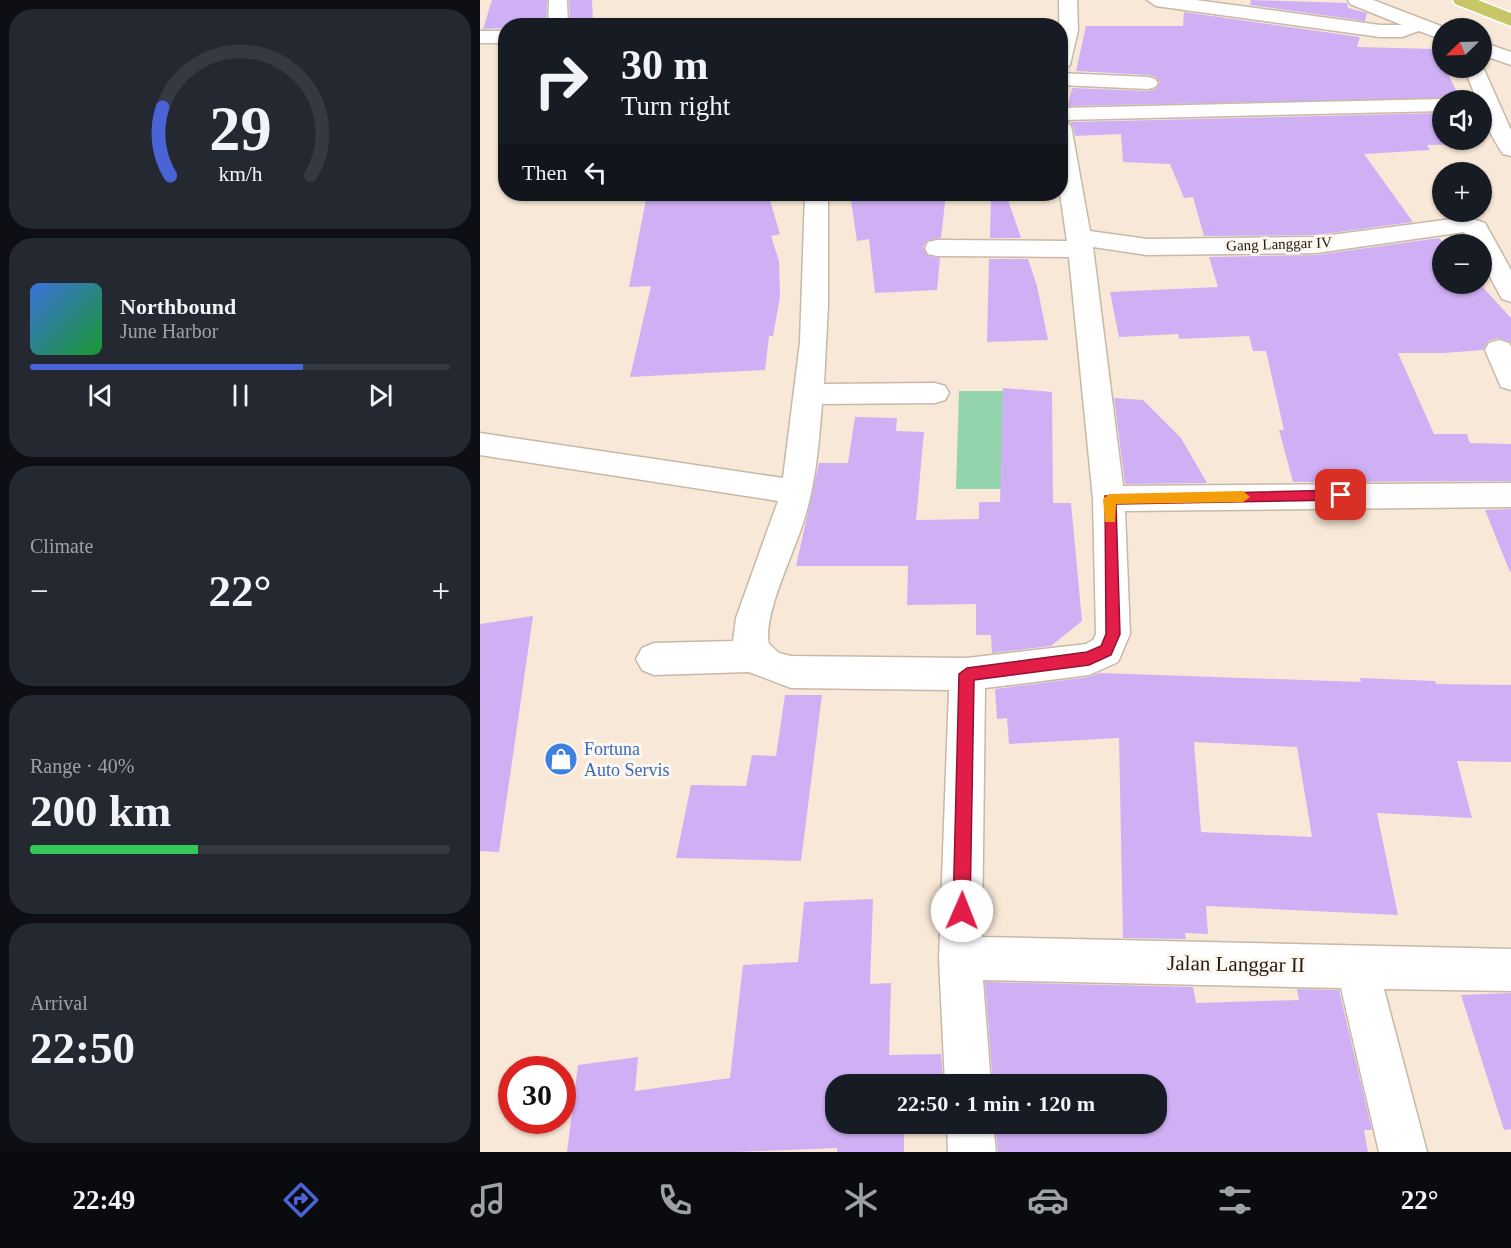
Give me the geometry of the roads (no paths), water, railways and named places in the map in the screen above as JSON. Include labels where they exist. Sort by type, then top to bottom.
[{"type":"highway","points":[[1462,0],[1511,20]]},
{"type":"highway","points":[[1502,0],[1511,4]]},
{"type":"street","points":[[558,0],[558,18]]},
{"type":"street","points":[[1068,0],[1068,18]]},
{"type":"street","points":[[1156,0],[1227,5],[1380,31],[1402,31],[1419,25]]},
{"type":"street","points":[[1357,0],[1432,30]]},
{"type":"street","points":[[480,37],[498,37]]},
{"type":"street","points":[[1492,52],[1511,59]]},
{"type":"street","points":[[1068,79],[1148,83]]},
{"type":"street","points":[[1068,114],[1432,105]]},
{"type":"street","points":[[1492,116],[1511,149]]},
{"type":"street","points":[[817,201],[817,286],[810,394],[796,492],[754,615],[750,637],[755,657],[769,668],[791,672],[967,674],[1089,659],[1106,651],[1113,634],[1109,499],[1096,402],[1080,243],[1068,187]]},
{"type":"street","name":"Gang Langgar IV","points":[[937,248],[1080,243],[1147,247],[1316,245],[1467,224],[1476,228],[1511,293]]},
{"type":"street","points":[[1499,350],[1511,380]]},
{"type":"street","points":[[810,394],[935,393]]},
{"type":"street","points":[[480,444],[796,492]]},
{"type":"street","points":[[1109,499],[1511,495]]},
{"type":"street","points":[[654,658],[755,657]]},
{"type":"street","points":[[967,674],[960,958],[967,1074]]},
{"type":"street","name":"Jalan Langgar II","points":[[960,958],[1511,970]]},
{"type":"street","points":[[1357,966],[1403,1152]]},
{"type":"street","points":[[971,1134],[972,1152]]},
{"type":"place","name":"Fortuna Auto Servis","points":[[561,759]]}]
